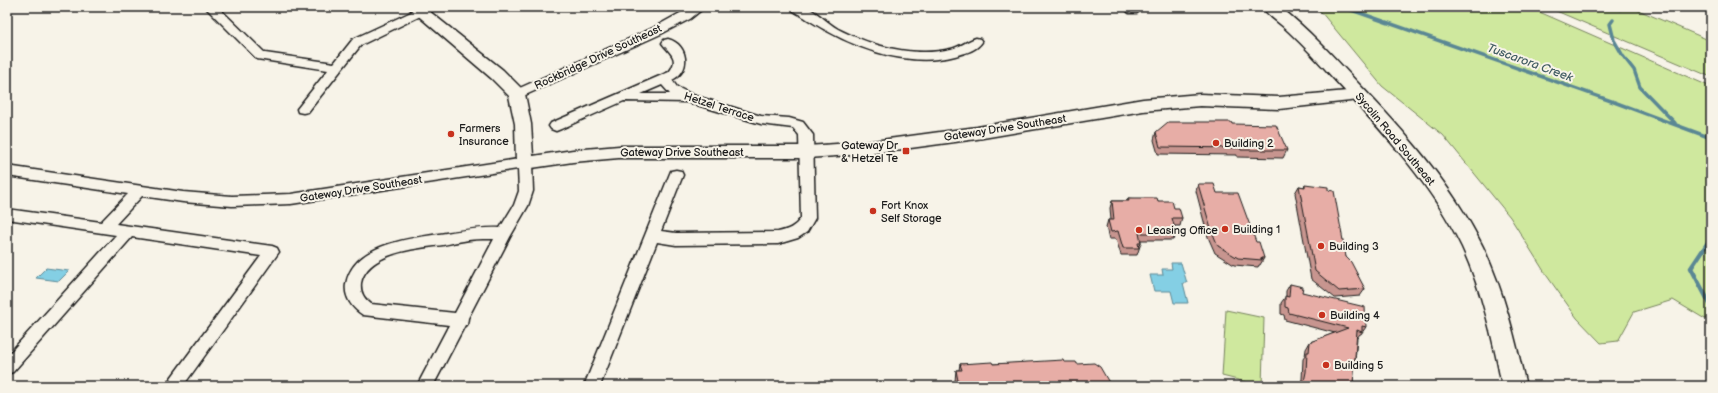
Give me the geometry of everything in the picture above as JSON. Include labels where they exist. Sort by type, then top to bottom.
[{"type":"main road","name":"Sycolin Road Southeast","points":[[1270,7],[1289,22],[1360,95],[1426,173],[1462,229],[1480,266],[1496,311],[1514,386]]},
{"type":"street","points":[[211,7],[260,56],[337,67]]},
{"type":"street","name":"Rockbridge Drive Southeast","points":[[517,94],[657,31],[686,16],[698,7]]},
{"type":"street","points":[[795,7],[838,34],[868,46],[885,50],[924,55],[940,55],[963,50],[976,42]]},
{"type":"street","points":[[303,109],[357,42],[422,9],[517,94],[523,124],[526,191],[521,206],[504,234],[425,386]]},
{"type":"street","points":[[556,126],[664,80],[675,73],[679,67],[680,60],[678,53],[668,43]]},
{"type":"street","name":"Hetzel Terrace","points":[[653,236],[676,239],[778,238],[793,234],[802,228],[808,218],[806,136],[798,125],[782,120],[761,120],[689,98],[673,90],[664,80]]},
{"type":"street","name":"Gateway Drive Southeast","points":[[7,171],[206,200],[232,202],[290,199],[573,156],[619,152],[807,152],[905,144],[1143,105],[1200,100],[1287,102],[1360,95]]},
{"type":"street","points":[[622,98],[689,98]]},
{"type":"street","points":[[592,386],[676,175]]},
{"type":"street","points":[[104,228],[139,191]]},
{"type":"street","points":[[7,214],[272,252],[173,386]]},
{"type":"street","points":[[7,367],[128,232]]},
{"type":"street","points":[[460,320],[368,310],[359,304],[354,297],[353,288],[355,279],[360,270],[370,260],[381,253],[402,246],[482,233],[504,234]]},
{"type":"green space","points":[[1312,7],[1528,7],[1711,87],[1711,317],[1705,319],[1673,300],[1634,312],[1618,341],[1601,343],[1577,318],[1547,276],[1510,217],[1443,135],[1382,86],[1321,12]]},
{"type":"green space","points":[[1547,7],[1631,7],[1711,41],[1711,77]]},
{"type":"green space","points":[[1226,310],[1264,318],[1262,386],[1222,376]]},
{"type":"water","points":[[1171,263],[1181,263],[1187,283],[1183,283],[1188,303],[1174,303],[1171,291],[1154,291],[1150,275],[1163,275],[1162,269],[1172,269]]},
{"type":"water","points":[[46,268],[69,271],[59,281],[36,278]]},
{"type":"building","name":"Building 2","points":[[1168,122],[1231,122],[1232,124],[1276,125],[1287,150],[1160,147],[1156,132]]},
{"type":"building","name":"Building 1","points":[[1198,184],[1214,184],[1217,193],[1238,193],[1256,242],[1259,242],[1264,258],[1261,258],[1262,260],[1238,258],[1218,246],[1211,229]]},
{"type":"building","name":"Building 3","points":[[1305,184],[1328,187],[1328,190],[1334,191],[1346,257],[1351,262],[1365,289],[1339,291],[1315,271],[1299,186],[1305,187]]},
{"type":"building","name":"Leasing Office","points":[[1128,198],[1157,198],[1158,201],[1172,201],[1174,208],[1179,208],[1182,218],[1172,218],[1176,233],[1139,233],[1141,243],[1138,243],[1139,248],[1123,248],[1118,231],[1111,232],[1108,220],[1114,220],[1112,201],[1129,201]]},
{"type":"building","points":[[1290,284],[1303,287],[1302,292],[1365,307],[1366,327],[1362,326],[1362,332],[1357,330],[1353,384],[1351,383],[1351,386],[1303,386],[1306,372],[1307,352],[1309,352],[1310,342],[1348,328],[1289,313],[1288,308],[1285,307],[1285,296],[1289,297]]},
{"type":"building","points":[[1063,360],[1064,362],[1076,362],[1077,364],[1094,363],[1100,367],[1111,386],[959,386],[956,370],[962,370],[960,364],[992,362],[993,364]]},
{"type":"waterway","name":"Tuscarora Creek","points":[[1343,7],[1614,102],[1711,138]]},
{"type":"waterway","points":[[1613,20],[1610,24],[1614,40],[1623,56],[1634,70],[1640,87],[1675,123]]},
{"type":"waterway","name":"Tuscarora Creek","points":[[1711,238],[1691,268],[1711,306]]},
{"type":"place","name":"Farmers Insurance","points":[[451,134]]},
{"type":"place","name":"Building 2","points":[[1216,143]]},
{"type":"place","name":"Gateway Dr & Hetzel Te","points":[[906,151]]},
{"type":"place","name":"Fort Knox Self Storage","points":[[873,211]]},
{"type":"place","name":"Building 1","points":[[1225,229]]},
{"type":"place","name":"Leasing Office","points":[[1139,230]]},
{"type":"place","name":"Building 3","points":[[1321,246]]},
{"type":"place","name":"Building 4","points":[[1322,315]]},
{"type":"place","name":"Building 5","points":[[1326,365]]}]
